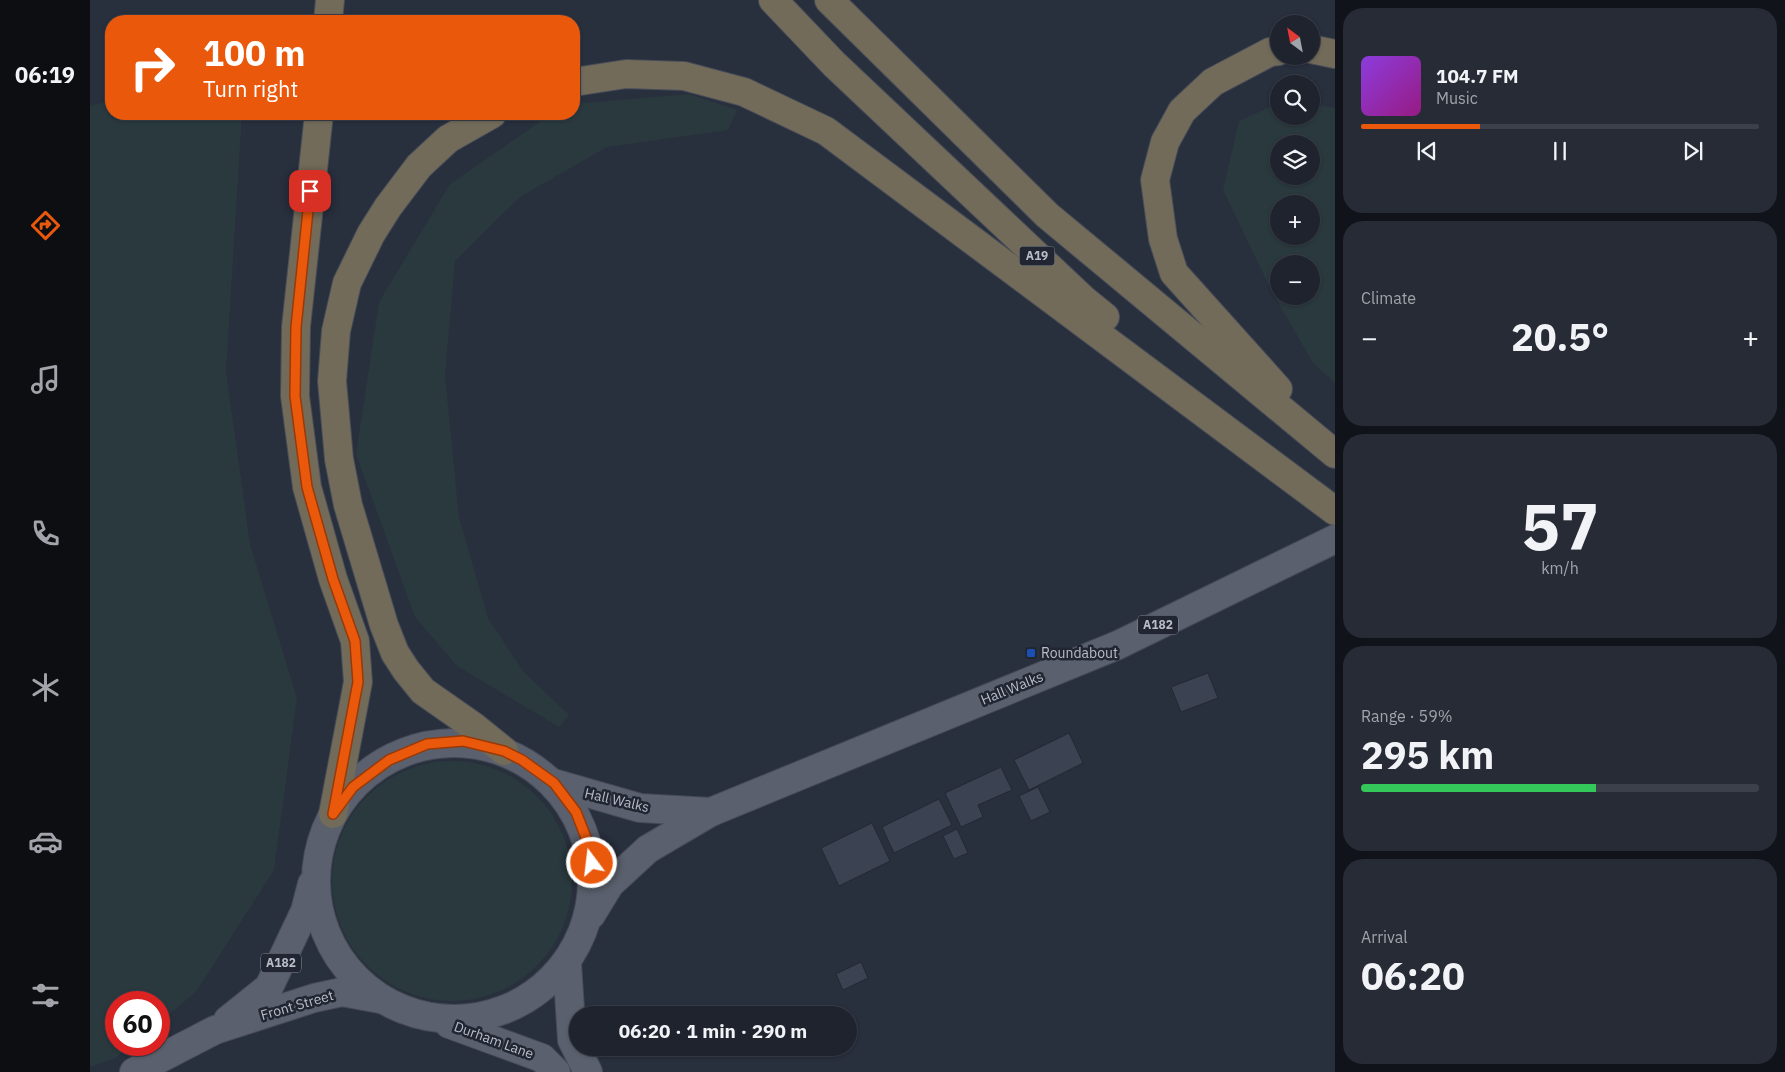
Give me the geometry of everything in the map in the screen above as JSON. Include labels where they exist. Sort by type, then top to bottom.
[{"type":"highway","points":[[329,15],[330,0]]},
{"type":"highway","name":"A19","points":[[773,0],[834,64],[1084,300],[1325,504]]},
{"type":"highway","name":"A19","points":[[829,0],[1047,215],[1335,453]]},
{"type":"highway","points":[[1320,51],[1335,54]]},
{"type":"highway","points":[[1270,52],[1212,82],[1182,111],[1165,142],[1156,180],[1163,239],[1174,273],[1335,453]]},
{"type":"highway","points":[[580,81],[626,74],[684,76],[744,92],[826,131],[1325,504]]},
{"type":"highway","points":[[318,120],[296,327],[295,396],[307,487],[333,579],[355,641],[358,682],[333,814]]},
{"type":"highway","points":[[481,120],[448,138],[419,166],[388,207],[371,234],[347,283],[336,331],[332,381],[339,460],[348,505],[384,625],[395,653],[423,692],[473,726],[504,751]]},
{"type":"main road","name":"Hall Walks","points":[[588,918],[610,884],[648,849],[711,812],[1118,645],[1335,539]]},
{"type":"main road","points":[[381,999],[350,973],[330,943],[319,913],[315,874],[321,846],[333,814],[353,787],[389,760],[427,744],[463,741],[504,751],[522,760],[554,783],[576,812],[585,835],[592,863],[588,918],[567,963],[543,988],[509,1009],[476,1018],[428,1017]]},
{"type":"main road","name":"Hall Walks","points":[[554,783],[640,808],[711,812]]},
{"type":"main road","name":"Front Street","points":[[215,1030],[269,986],[305,911],[315,874]]},
{"type":"main road","points":[[567,963],[572,1040],[588,1072]]},
{"type":"main road","name":"Front Street","points":[[134,1072],[215,1030],[314,998],[342,992],[381,999]]},
{"type":"main road","name":"Durham Lane","points":[[381,999],[542,1058],[556,1072]]},
{"type":"shaded area","points":[[689,94],[737,110],[728,130],[607,147],[520,197],[455,261],[445,375],[459,517],[488,618],[523,671],[569,715],[559,727],[457,666],[415,617],[356,454],[379,302],[450,184],[542,120],[580,120],[580,103]]},
{"type":"shaded area","points":[[105,102],[105,120],[242,120],[226,371],[250,544],[297,698],[274,870],[196,992],[170,1014],[170,991],[105,991],[105,1056],[118,1056],[90,1067],[90,106]]},
{"type":"shaded area","points":[[1320,106],[1335,108],[1335,383],[1313,363],[1280,305],[1320,305],[1320,255],[1270,255],[1270,288],[1223,190],[1239,121],[1270,107],[1270,125],[1320,125]]},
{"type":"shaded area","points":[[452,761],[475,763],[498,770],[519,781],[537,796],[552,814],[563,835],[570,858],[572,881],[570,904],[563,927],[552,948],[537,966],[519,981],[498,992],[475,999],[452,1001],[429,999],[406,992],[385,981],[367,966],[352,948],[341,927],[334,904],[332,881],[334,858],[341,835],[352,814],[367,796],[385,781],[406,770],[429,763]]},
{"type":"building","points":[[1208,673],[1218,698],[1181,712],[1171,687]]},
{"type":"building","points":[[1069,733],[1083,763],[1029,790],[1014,760]]},
{"type":"building","points":[[1001,767],[1012,790],[978,805],[983,817],[961,827],[945,793]]},
{"type":"building","points":[[1038,787],[1050,812],[1031,821],[1019,796]]},
{"type":"building","points":[[939,799],[952,825],[894,853],[882,827]]},
{"type":"building","points":[[872,823],[890,861],[839,886],[821,848]]},
{"type":"building","points":[[957,829],[968,853],[954,859],[943,836]]},
{"type":"building","points":[[861,962],[868,978],[843,990],[836,974]]},
{"type":"place","name":"Roundabout","points":[[1031,653]]},
{"type":"route","points":[[310,191],[296,327],[295,396],[307,487],[333,579],[355,641],[358,682],[333,814],[353,787],[389,760],[427,744],[463,741],[504,751],[522,760],[554,783],[576,812],[585,835],[592,863]]}]
